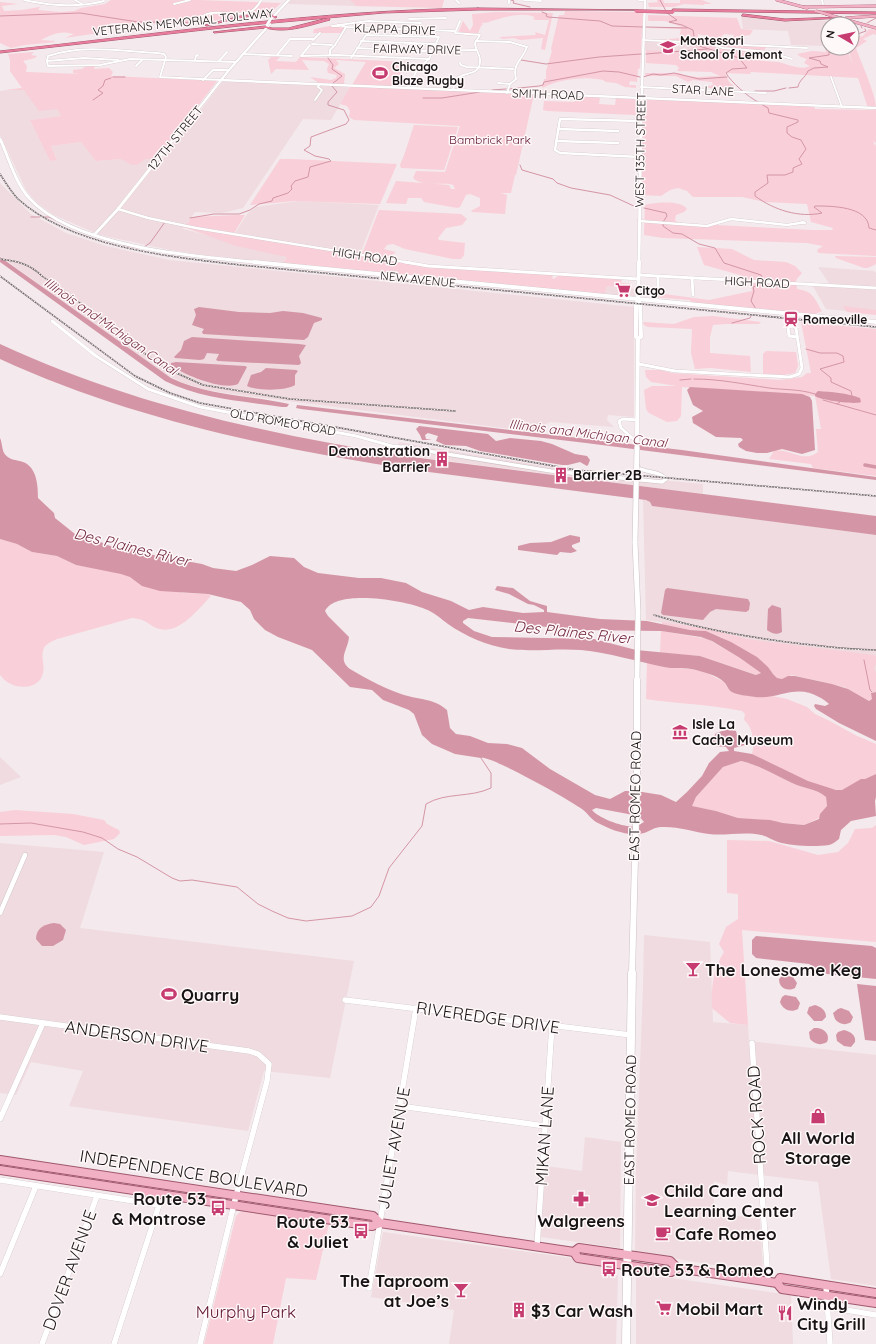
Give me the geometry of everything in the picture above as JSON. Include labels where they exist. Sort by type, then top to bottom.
[{"type":"highway","points":[[787,8],[791,6],[790,5]]},
{"type":"highway","points":[[673,11],[801,7]]},
{"type":"highway","name":"VETERANS MEMORIAL TOLLWAY","points":[[21,50],[303,18],[385,12],[476,9],[876,14]]},
{"type":"highway","name":"VETERANS MEMORIAL TOLLWAY","points":[[21,50],[301,19],[411,12],[480,10],[637,10]]},
{"type":"highway","points":[[673,11],[728,14],[780,20],[820,19]]},
{"type":"highway","points":[[101,41],[166,32],[244,17],[264,15],[278,16],[385,12]]},
{"type":"highway","points":[[212,33],[266,27],[279,28],[301,26],[342,17],[411,12]]},
{"type":"highway","points":[[75,45],[205,33]]},
{"type":"highway","points":[[0,53],[21,50]]},
{"type":"main road","name":"127TH STREET","points":[[95,234],[118,209],[229,70],[266,27],[278,16],[289,0]]},
{"type":"main road","name":"WEST 135TH STREET","points":[[638,300],[640,121],[645,0]]},
{"type":"main road","points":[[773,0],[833,16]]},
{"type":"main road","points":[[777,0],[835,16]]},
{"type":"main road","points":[[801,7],[876,6]]},
{"type":"main road","points":[[860,16],[876,14]]},
{"type":"main road","name":"127TH STREET","points":[[266,27],[270,20],[278,16]]},
{"type":"main road","points":[[860,23],[876,28]]},
{"type":"main road","points":[[860,24],[876,28]]},
{"type":"main road","name":"SMITH ROAD","points":[[221,80],[876,108]]},
{"type":"main road","name":"NEW AVENUE","points":[[0,139],[25,191],[35,204],[58,219],[95,234],[145,248],[204,258],[876,322]]},
{"type":"main road","name":"EAST ROMEO ROAD","points":[[626,1344],[629,1105],[637,782],[638,616],[635,564],[639,364],[638,338],[641,337],[640,304],[638,300]]},
{"type":"main road","name":"INDEPENDENCE BOULEVARD","points":[[0,1160],[373,1216],[380,1223]]},
{"type":"main road","name":"INDEPENDENCE BOULEVARD","points":[[0,1170],[372,1226],[380,1223],[574,1252],[579,1248],[670,1261],[677,1268],[772,1282],[782,1289],[876,1303]]},
{"type":"main road","name":"INDEPENDENCE BOULEVARD","points":[[574,1252],[578,1258],[672,1272],[677,1268]]},
{"type":"main road","name":"INDEPENDENCE BOULEVARD","points":[[772,1282],[780,1278],[876,1293]]},
{"type":"street","points":[[26,0],[57,7],[104,0]]},
{"type":"street","points":[[75,0],[82,4]]},
{"type":"street","points":[[174,4],[190,0]]},
{"type":"street","points":[[194,24],[207,14],[238,13],[253,10],[258,7],[262,0]]},
{"type":"street","points":[[456,0],[459,3]]},
{"type":"street","points":[[524,0],[541,0],[540,4]]},
{"type":"street","points":[[640,0],[645,0]]},
{"type":"street","points":[[822,0],[824,4]]},
{"type":"street","points":[[417,30],[423,18]]},
{"type":"street","points":[[409,19],[446,18]]},
{"type":"street","name":"KLAPPA DRIVE","points":[[421,23],[368,21],[338,25],[346,27],[454,31]]},
{"type":"street","points":[[453,90],[454,82],[457,79],[472,73],[479,67],[481,58],[476,50],[476,41],[480,35],[455,33],[460,21]]},
{"type":"street","points":[[330,55],[330,50],[346,27]]},
{"type":"street","points":[[382,35],[386,29]]},
{"type":"street","points":[[301,56],[320,33]]},
{"type":"street","points":[[351,58],[366,35],[439,37],[429,59],[418,68],[408,88]]},
{"type":"street","points":[[277,55],[291,38],[314,39]]},
{"type":"street","points":[[707,38],[710,43],[717,47],[785,55],[792,59]]},
{"type":"street","points":[[643,40],[807,48]]},
{"type":"street","points":[[362,41],[436,44]]},
{"type":"street","points":[[476,41],[524,44],[527,47],[527,50],[513,69]]},
{"type":"street","points":[[311,44],[334,45]]},
{"type":"street","name":"FAIRWAY DRIVE","points":[[357,48],[476,50]]},
{"type":"street","points":[[119,60],[100,66],[62,67],[48,66],[47,61],[48,56],[55,53],[88,50],[160,53],[165,55],[165,61],[160,77],[221,80]]},
{"type":"street","points":[[95,58],[103,51]]},
{"type":"street","points":[[219,61],[227,52]]},
{"type":"street","points":[[243,54],[292,56],[342,55],[429,59]]},
{"type":"street","points":[[195,60],[196,56],[198,55]]},
{"type":"street","points":[[270,55],[292,56]]},
{"type":"street","points":[[47,61],[95,58],[119,60],[195,60],[236,62]]},
{"type":"street","points":[[136,66],[143,60]]},
{"type":"street","points":[[460,63],[459,64],[464,66],[513,69]]},
{"type":"street","points":[[507,92],[510,84],[516,79],[513,69]]},
{"type":"street","points":[[203,80],[213,70],[229,70]]},
{"type":"street","points":[[831,77],[842,107]]},
{"type":"street","points":[[498,83],[510,84]]},
{"type":"street","points":[[315,100],[322,90],[318,87],[319,85]]},
{"type":"street","name":"STAR LANE","points":[[641,87],[766,92]]},
{"type":"street","points":[[640,121],[562,118],[560,119],[556,140],[556,152],[640,157]]},
{"type":"street","points":[[558,129],[618,131]]},
{"type":"street","points":[[556,140],[618,143]]},
{"type":"street","name":"HIGH ROAD","points":[[118,209],[148,218],[284,244],[428,266],[639,277],[658,276],[876,288]]},
{"type":"street","points":[[639,221],[707,226],[731,219],[787,225],[800,223]]},
{"type":"street","points":[[658,276],[658,291]]},
{"type":"street","points":[[692,278],[693,295]]},
{"type":"street","name":"OLD ROMEO ROAD","points":[[52,321],[96,356],[148,389],[200,407],[356,436],[392,446],[413,448],[458,457],[551,471],[628,480],[664,482],[666,478],[664,475],[638,468],[638,444],[636,439],[620,427],[618,423],[618,421],[623,419],[638,420]]},
{"type":"street","points":[[639,364],[676,371],[783,377],[795,376],[802,370],[797,337]]},
{"type":"street","points":[[0,913],[25,854]]},
{"type":"street","name":"RIVEREDGE DRIVE","points":[[345,1000],[631,1035]]},
{"type":"street","name":"JULIET AVENUE","points":[[369,1288],[416,1008]]},
{"type":"street","name":"ANDERSON DRIVE","points":[[0,1017],[249,1051],[258,1054],[269,1064],[267,1081],[236,1196]]},
{"type":"street","points":[[0,1119],[43,1024]]},
{"type":"street","name":"MIKAN LANE","points":[[537,1247],[552,1026]]},
{"type":"street","name":"ROCK ROAD","points":[[752,1043],[772,1282]]},
{"type":"street","points":[[400,1106],[545,1126]]},
{"type":"street","points":[[0,1180],[159,1205],[114,1344]]},
{"type":"street","points":[[0,1274],[36,1186]]},
{"type":"street","name":"DOVER AVENUE","points":[[42,1344],[97,1196]]},
{"type":"street","points":[[200,1344],[236,1196]]},
{"type":"street","points":[[826,1285],[830,1344]]},
{"type":"street","points":[[828,1307],[876,1315]]},
{"type":"shaded area","points":[[291,0],[350,0],[356,4],[355,6],[288,4]]},
{"type":"shaded area","points":[[741,16],[790,22],[820,20],[820,46],[791,45],[788,31],[743,29]]},
{"type":"shaded area","name":"Montessori School of Lemont","points":[[644,41],[684,42],[691,45],[693,52],[644,50]]},
{"type":"shaded area","points":[[223,81],[350,87],[331,120],[303,119],[243,208],[222,213],[195,212],[183,229],[287,257],[283,264],[208,256],[170,250],[100,235],[54,215],[37,203],[26,190],[0,135],[0,91],[22,88],[57,109],[61,116],[30,120],[50,161],[57,159],[51,146],[81,142],[96,161],[121,159],[163,159]]},
{"type":"shaded area","points":[[0,183],[31,214],[66,233],[106,246],[169,260],[634,307],[634,417],[608,415],[607,420],[614,427],[550,422],[546,424],[545,433],[232,394],[207,390],[183,383],[158,370],[0,256]]},
{"type":"shaded area","points":[[299,201],[379,205],[360,254],[235,233],[248,213],[256,207]]},
{"type":"shaded area","name":"Illinois and Michigan Canal","points":[[0,257],[171,378],[185,384],[214,392],[289,404],[287,407],[282,407],[208,396],[165,381],[0,262]]},
{"type":"shaded area","points":[[818,267],[874,271],[876,273],[876,288],[831,286]]},
{"type":"shaded area","points":[[607,286],[635,289],[635,296],[604,295]]},
{"type":"shaded area","points":[[813,286],[876,289],[876,314],[826,309]]},
{"type":"shaded area","points":[[199,307],[239,312],[270,313],[283,311],[303,313],[322,318],[322,320],[314,323],[308,337],[304,340],[203,334],[202,332],[204,329],[192,325],[196,315],[194,309]]},
{"type":"shaded area","points":[[192,337],[306,345],[299,356],[301,363],[299,365],[218,361],[216,360],[219,354],[207,353],[204,359],[200,360],[175,358],[174,357],[181,350],[184,341]]},
{"type":"shaded area","points":[[0,344],[100,384],[151,401],[254,428],[307,439],[412,457],[876,516],[876,535],[652,506],[650,502],[646,500],[417,471],[362,462],[256,441],[151,415],[100,399],[0,359]]},
{"type":"shaded area","points":[[176,362],[247,367],[238,384],[232,386],[214,384],[194,377],[171,365],[171,363]]},
{"type":"shaded area","points":[[266,368],[298,371],[295,375],[295,385],[271,390],[251,388],[247,386],[251,375],[261,372]]},
{"type":"shaded area","points":[[690,387],[802,394],[810,397],[812,401],[815,450],[802,454],[782,449],[767,453],[757,453],[746,451],[739,447],[738,444],[743,440],[741,438],[716,437],[693,423],[692,417],[703,411],[693,405],[687,390]]},
{"type":"shaded area","points":[[818,391],[850,395],[860,398],[861,402],[845,402],[818,398],[815,394]]},
{"type":"shaded area","name":"Illinois and Michigan Canal","points":[[297,405],[682,450],[876,477],[876,480],[301,409],[296,408]]},
{"type":"shaded area","points":[[419,426],[488,434],[496,441],[510,438],[541,441],[575,454],[587,456],[590,460],[587,466],[580,462],[562,465],[480,451],[466,446],[445,445],[436,441],[438,436],[428,433],[425,435],[426,439],[432,440],[422,440],[416,429]]},
{"type":"shaded area","points":[[0,438],[3,451],[6,455],[10,458],[28,464],[34,472],[38,488],[38,498],[54,513],[55,518],[75,534],[98,540],[104,544],[117,548],[140,550],[153,555],[202,564],[213,568],[236,571],[270,556],[294,558],[304,567],[318,573],[359,578],[381,578],[406,583],[422,592],[451,601],[469,610],[483,607],[523,613],[544,612],[544,610],[534,605],[528,604],[509,594],[495,590],[497,586],[513,588],[530,601],[547,606],[547,612],[600,619],[647,621],[690,630],[706,631],[731,642],[757,657],[777,678],[782,679],[788,676],[795,676],[832,684],[848,689],[869,701],[872,699],[871,693],[876,692],[876,741],[839,723],[816,709],[814,706],[815,704],[825,706],[829,704],[811,693],[794,692],[763,697],[741,695],[729,690],[724,682],[717,677],[691,669],[667,668],[591,651],[501,648],[469,636],[428,610],[388,600],[357,598],[343,600],[332,604],[325,611],[349,637],[344,654],[344,662],[350,669],[390,690],[437,703],[447,710],[450,728],[456,734],[470,736],[488,743],[507,744],[522,748],[550,769],[595,795],[610,799],[625,791],[636,791],[661,795],[676,802],[702,776],[709,763],[720,752],[729,751],[726,747],[715,746],[711,741],[716,733],[728,729],[736,731],[738,739],[745,745],[734,748],[734,751],[752,754],[808,781],[836,790],[842,790],[861,779],[865,779],[876,774],[876,816],[851,821],[841,830],[839,839],[830,845],[823,846],[803,846],[778,842],[765,836],[755,834],[709,834],[667,827],[661,827],[638,834],[614,830],[596,822],[582,809],[514,770],[487,759],[455,754],[432,744],[422,735],[414,714],[409,710],[383,700],[372,690],[350,687],[312,650],[278,637],[265,630],[254,619],[250,610],[241,602],[208,594],[160,591],[142,586],[130,577],[121,574],[76,565],[57,556],[32,552],[17,544],[0,539]],"holes":[[[468,618],[572,630],[661,631],[701,637],[712,641],[761,673],[756,675],[700,656],[636,650],[594,639],[492,637],[474,631],[463,623],[463,621]],[[741,761],[754,765],[792,783],[822,794],[826,797],[827,806],[820,814],[819,819],[804,825],[770,820],[738,818],[716,811],[692,806],[696,797],[723,767]],[[596,808],[639,816],[644,822],[637,826],[626,826],[606,819],[592,810]]]},
{"type":"shaded area","points":[[399,442],[585,473],[703,484],[703,494],[387,453],[391,447],[397,448]]},
{"type":"shaded area","points":[[643,499],[650,502],[652,506],[876,535],[876,677],[710,629],[646,620]]},
{"type":"shaded area","points":[[570,535],[580,537],[580,542],[572,545],[572,547],[577,551],[571,553],[560,552],[557,555],[518,550],[518,546],[530,543],[551,542]]},
{"type":"shaded area","points":[[667,588],[748,599],[750,603],[749,610],[746,612],[716,609],[710,612],[703,620],[663,615],[661,613],[665,590]]},
{"type":"shaded area","points":[[772,605],[781,608],[782,632],[778,634],[767,630],[768,609]]},
{"type":"shaded area","points":[[0,757],[21,777],[0,785]]},
{"type":"shaded area","points":[[0,843],[104,852],[80,928],[354,961],[330,1078],[264,1071],[248,1131],[69,1106],[83,1071],[31,1062],[16,1095],[0,1093]]},
{"type":"shaded area","points":[[47,924],[60,924],[66,930],[63,940],[53,946],[42,946],[36,939],[39,929]]},
{"type":"shaded area","points":[[644,935],[710,942],[713,1022],[748,1025],[749,1041],[876,1055],[876,1286],[831,1279],[818,1182],[728,1171],[727,1185],[714,1181],[714,1213],[760,1219],[763,1273],[635,1252],[636,1170]]},
{"type":"shaded area","points":[[756,936],[872,946],[876,948],[876,979],[827,974],[809,964],[756,958],[752,954],[752,940]]},
{"type":"shaded area","points":[[783,975],[793,977],[797,983],[795,988],[789,990],[780,985],[779,979]]},
{"type":"shaded area","points":[[857,984],[876,986],[876,1041],[865,1040]]},
{"type":"shaded area","points":[[785,995],[796,997],[800,1003],[798,1009],[790,1011],[783,1007],[780,1002],[782,997]]},
{"type":"shaded area","points":[[815,1005],[825,1012],[826,1017],[822,1021],[814,1021],[807,1013],[809,1007]]},
{"type":"shaded area","points":[[841,1008],[849,1011],[853,1017],[851,1022],[842,1024],[835,1019],[833,1013]]},
{"type":"shaded area","points":[[814,1028],[820,1028],[827,1033],[827,1042],[818,1044],[810,1039],[809,1032]]},
{"type":"shaded area","points":[[844,1030],[851,1033],[855,1037],[855,1042],[851,1047],[844,1046],[837,1041],[836,1035],[838,1032]]},
{"type":"shaded area","points":[[585,1137],[621,1142],[620,1248],[534,1236],[539,1165],[582,1171]]},
{"type":"shaded area","points":[[383,1232],[607,1263],[614,1267],[618,1276],[616,1344],[449,1344],[454,1310],[371,1297]]},
{"type":"shaded area","points":[[636,1273],[791,1295],[793,1344],[636,1344]]},
{"type":"green space","points":[[111,0],[197,0],[281,3],[270,13],[248,14],[196,24],[111,23],[104,28],[105,32],[65,38],[74,34],[65,32],[53,34],[41,40],[55,42],[11,48],[0,43],[0,2],[18,4],[2,6],[4,11],[40,7],[38,10],[60,12],[74,11],[81,8],[105,4]]},
{"type":"green space","points":[[350,0],[444,0],[442,8],[355,6],[355,4]]},
{"type":"green space","points":[[657,0],[663,0],[664,3],[680,3],[680,0],[702,0],[712,4],[684,4],[674,7],[649,7],[648,3],[658,2]]},
{"type":"green space","points":[[565,11],[643,12],[640,68],[638,69],[637,82],[630,81],[629,85],[636,85],[636,88],[625,87],[603,80],[580,78],[556,82],[542,88],[544,79],[546,79],[546,71],[552,51],[551,49],[559,15],[564,15]]},
{"type":"green space","points":[[497,12],[553,13],[545,50],[541,49],[543,38],[520,40],[514,38],[503,39],[499,37],[536,35],[535,32],[545,35],[549,20],[535,20],[533,18],[535,17],[529,15],[511,16],[488,22],[491,22],[481,23],[483,24],[478,33],[458,33],[463,21],[470,31],[473,25],[472,14]]},
{"type":"green space","points":[[648,15],[737,18],[741,29],[753,30],[750,35],[743,36],[738,39],[733,38],[734,35],[725,34],[721,36],[725,39],[719,39],[698,34],[698,36],[702,39],[695,40],[693,42],[661,40],[679,38],[681,29],[648,28],[682,27],[665,21],[649,21]]},
{"type":"green space","points":[[330,26],[345,28],[342,33],[313,33],[314,29]]},
{"type":"green space","points":[[869,29],[876,30],[876,35],[873,34],[863,39],[867,41],[860,45],[860,37],[863,36]]},
{"type":"green space","points":[[686,43],[708,43],[723,50],[714,44],[767,46],[762,53],[741,52],[750,56],[746,57],[762,61],[778,62],[802,68],[810,66],[804,63],[807,59],[797,54],[812,51],[820,52],[820,56],[849,56],[853,66],[850,56],[859,56],[871,87],[876,108],[868,108],[858,78],[751,72],[750,74],[725,73],[729,82],[735,87],[716,87],[717,89],[704,87],[713,85],[712,82],[693,80],[688,82],[676,76],[646,76],[645,73],[679,73],[697,77],[720,76],[711,72],[677,71],[679,68],[676,65],[646,63],[646,50],[693,52],[691,45]]},
{"type":"green space","points":[[34,52],[31,55],[37,56],[35,58],[23,61],[27,66],[26,72],[80,74],[73,73],[73,70],[82,69],[86,66],[95,66],[94,69],[109,68],[113,72],[111,76],[217,81],[157,159],[145,159],[135,165],[121,159],[96,161],[81,142],[51,146],[57,160],[50,161],[30,120],[61,116],[57,109],[39,111],[24,90],[6,90],[22,88],[10,71],[10,60],[8,54]]},
{"type":"green space","points":[[271,57],[280,57],[276,61],[296,62],[300,57],[407,62],[394,87],[352,85],[366,62],[336,60],[339,64],[334,68],[345,74],[344,84],[349,85],[319,83],[310,77],[331,80],[336,78],[337,75],[328,73],[327,69],[329,64],[324,61],[302,60],[309,70],[276,69],[271,74],[268,60]]},
{"type":"green space","name":"Bambrick Park","points":[[350,87],[534,94],[516,175],[456,172],[515,175],[511,193],[501,193],[507,195],[505,214],[472,212],[471,211],[480,206],[480,198],[470,194],[466,195],[460,207],[457,208],[424,202],[421,198],[408,198],[406,204],[386,203],[396,181],[431,184],[416,181],[413,178],[416,171],[445,172],[460,126],[354,120],[349,117],[350,111],[347,106],[340,104]],"holes":[[[431,184],[450,184],[453,185],[455,189],[451,189],[449,185]]]},
{"type":"green space","points":[[575,96],[600,97],[599,104],[615,105],[616,98],[634,99],[637,101],[636,115],[543,110],[544,101],[574,102]]},
{"type":"green space","points":[[644,100],[814,106],[815,109],[876,109],[876,143],[876,256],[818,253],[817,250],[823,246],[807,243],[663,238],[644,235],[645,205],[655,203],[674,203],[684,206],[687,209],[676,215],[675,220],[678,223],[812,230],[832,230],[833,228],[811,222],[807,204],[765,202],[742,197],[693,197],[687,191],[678,188],[670,190],[661,196],[640,195]]},
{"type":"green space","points":[[414,125],[458,127],[444,170],[401,168],[400,165]]},
{"type":"green space","points":[[280,159],[397,164],[380,204],[295,201],[250,205]]},
{"type":"green space","points":[[379,210],[461,214],[467,219],[462,225],[446,228],[438,238],[439,240],[465,243],[464,255],[461,259],[453,259],[405,249],[393,244],[387,245],[384,249],[396,252],[388,256],[379,257],[362,254]]},
{"type":"green space","points":[[245,215],[234,233],[186,225],[192,217]]},
{"type":"green space","points":[[178,225],[386,260],[437,267],[553,275],[552,278],[554,279],[559,275],[622,279],[621,283],[632,284],[631,289],[607,286],[604,295],[283,264],[287,257],[236,246]]},
{"type":"green space","points":[[697,247],[732,249],[754,260],[786,262],[795,266],[802,273],[796,280],[797,289],[810,293],[822,311],[813,315],[691,303],[690,300],[652,297],[646,294],[649,292],[709,300],[752,291],[750,280],[740,280],[742,277],[740,275],[704,265]]},
{"type":"green space","points":[[835,256],[876,257],[876,264],[868,268],[864,268],[836,258]]},
{"type":"green space","points":[[843,306],[876,310],[876,315],[847,312]]},
{"type":"green space","points":[[713,316],[761,322],[759,324],[713,325],[710,337],[710,353],[750,356],[751,372],[711,368],[695,369],[691,353],[692,329],[648,327],[644,325],[643,322],[674,324],[694,317]]},
{"type":"green space","points":[[801,322],[876,329],[876,476],[813,468],[811,464],[769,459],[774,451],[780,450],[801,456],[812,455],[818,452],[816,429],[821,429],[815,396],[682,387],[681,416],[677,421],[667,422],[649,413],[646,409],[644,390],[652,386],[677,386],[651,382],[646,377],[645,370],[780,380],[802,377],[807,373],[811,373]]},
{"type":"green space","points":[[766,351],[796,352],[798,366],[795,373],[784,375],[763,374],[763,354]]},
{"type":"green space","points":[[0,539],[17,544],[32,552],[57,556],[76,565],[113,571],[183,593],[208,594],[211,596],[195,613],[175,628],[167,630],[160,629],[145,621],[132,618],[57,639],[48,644],[44,649],[42,656],[43,670],[41,678],[38,682],[34,685],[24,687],[14,685],[7,682],[0,675]]},
{"type":"green space","points":[[662,622],[710,629],[747,639],[874,655],[876,656],[876,664],[874,668],[876,673],[876,692],[872,692],[872,699],[869,701],[844,687],[832,684],[792,675],[782,679],[777,678],[758,658],[721,637],[706,631],[690,630],[662,624]]},
{"type":"green space","points":[[661,631],[708,639],[740,658],[761,673],[757,675],[700,656],[660,653]]},
{"type":"green space","points":[[647,662],[664,667],[705,672],[724,682],[727,687],[735,693],[762,697],[772,696],[787,699],[807,707],[815,714],[876,744],[876,774],[840,790],[821,786],[783,770],[752,754],[753,745],[751,731],[744,720],[745,714],[742,711],[646,699]]},
{"type":"green space","points":[[741,761],[761,768],[792,783],[818,792],[826,797],[827,806],[819,818],[804,825],[738,818],[716,811],[691,806],[696,797],[723,767]]},
{"type":"green space","points":[[15,810],[73,814],[104,820],[107,824],[119,830],[120,833],[114,839],[84,845],[66,837],[54,835],[0,836],[0,812]]},
{"type":"green space","points":[[876,825],[876,942],[742,930],[748,1025],[730,1023],[712,1008],[712,986],[715,972],[724,952],[719,944],[726,927],[738,919],[738,894],[727,893],[727,840],[769,841],[818,855],[838,852],[848,843],[855,829],[872,828]]},
{"type":"green space","name":"Murphy Park","points":[[245,1211],[329,1224],[316,1280],[286,1278],[273,1344],[204,1344],[236,1216],[240,1212]]},
{"type":"waterway","points":[[511,0],[514,1],[513,3],[530,7]]},
{"type":"waterway","points":[[660,0],[666,11]]},
{"type":"waterway","points":[[542,12],[547,14],[546,16],[548,17],[600,21],[612,26],[643,27]]},
{"type":"waterway","points":[[0,16],[80,13],[138,22],[177,22]]},
{"type":"waterway","points":[[667,13],[677,20],[669,22],[682,25],[693,30],[694,36],[689,43],[739,58],[747,68],[732,69],[726,73],[740,89],[749,97],[758,102]]},
{"type":"waterway","points":[[867,23],[876,18]]},
{"type":"waterway","points":[[179,22],[191,23]]},
{"type":"waterway","points":[[646,27],[687,28]]},
{"type":"waterway","points":[[860,33],[866,31],[865,29]]},
{"type":"waterway","points":[[646,54],[707,49]]},
{"type":"waterway","points":[[521,60],[546,64],[599,57],[641,54]]},
{"type":"waterway","points":[[789,88],[798,87],[808,71],[814,68],[828,67],[821,64],[820,61],[809,58],[822,56]]},
{"type":"waterway","points":[[328,58],[333,65],[332,69],[342,76],[332,84]]},
{"type":"waterway","points":[[509,89],[539,86],[543,85],[544,82],[603,71],[619,72],[640,77]]},
{"type":"waterway","points":[[643,77],[653,74],[661,75],[674,73],[699,79],[727,77]]},
{"type":"waterway","points":[[113,77],[125,77]]},
{"type":"waterway","points":[[93,100],[103,93],[98,90],[103,86],[105,80],[111,78]]},
{"type":"waterway","points":[[190,218],[214,214],[239,214],[250,210],[259,204],[272,201],[273,198],[288,193],[292,189],[291,186],[295,181],[308,177],[310,167],[331,161],[329,159],[315,156],[304,150],[310,146],[311,137],[346,124],[349,120],[344,110],[328,105],[328,102],[337,92],[332,86]]},
{"type":"waterway","points":[[755,91],[774,91],[786,88]]},
{"type":"waterway","points":[[492,90],[506,89]]},
{"type":"waterway","points":[[423,98],[442,98],[480,92]]},
{"type":"waterway","points":[[761,104],[768,108],[769,113],[798,120],[798,122],[787,127],[787,133],[792,137],[801,140],[806,149],[799,159],[802,164],[793,168],[793,172],[785,175],[767,175],[768,183],[755,192],[755,196],[778,209],[796,214],[822,213],[814,207],[815,206],[839,207],[856,211],[867,221],[869,228],[876,230]]},
{"type":"waterway","points":[[520,165],[522,170],[553,179],[557,183],[571,188],[610,195],[636,207]]},
{"type":"waterway","points":[[644,208],[666,213],[667,216],[663,222]]},
{"type":"waterway","points":[[31,217],[40,217]]},
{"type":"waterway","points":[[44,217],[49,217],[66,225]]},
{"type":"waterway","points":[[144,247],[150,243],[165,222]]},
{"type":"waterway","points":[[663,223],[663,226],[673,233],[682,234],[699,244],[715,248],[724,263],[761,275],[764,281]]},
{"type":"waterway","points":[[123,245],[137,248]]},
{"type":"waterway","points":[[756,309],[751,301],[754,291],[753,287],[764,283]]},
{"type":"waterway","points":[[732,323],[750,318],[751,316]]},
{"type":"waterway","points":[[806,349],[820,353],[837,353],[843,356],[844,362],[820,369],[831,378],[831,382],[851,391],[852,396]]},
{"type":"waterway","points":[[680,380],[691,379]]},
{"type":"waterway","points":[[694,379],[804,391],[815,394]]},
{"type":"waterway","points":[[823,400],[837,404]]},
{"type":"waterway","points":[[837,404],[876,415]]},
{"type":"waterway","points":[[865,465],[876,467]]},
{"type":"waterway","points":[[864,660],[870,690],[872,692]]},
{"type":"waterway","points":[[0,824],[31,823],[83,832],[102,838],[118,849],[137,857],[172,878],[180,881],[192,880],[237,887],[258,904],[288,918],[306,921],[352,916],[371,907],[379,896],[389,868],[422,826],[426,804],[434,800],[450,796],[475,793],[491,788],[491,773],[481,758]]},
{"type":"railway","points":[[0,174],[18,199],[41,216],[67,229],[97,240],[160,254],[251,266],[876,327]]},
{"type":"railway","points":[[0,259],[18,262],[33,269],[125,335],[140,350],[163,367],[203,385],[290,399],[455,411]]},
{"type":"railway","points":[[0,276],[135,376],[170,393],[200,403],[576,470],[876,496]]},
{"type":"railway","points":[[654,615],[709,629],[784,642],[876,650]]},
{"type":"place","name":"Montessori School of Lemont","points":[[668,47]]},
{"type":"place","name":"Chicago Blaze Rugby","points":[[380,73]]},
{"type":"place","name":"Citgo","points":[[623,290]]},
{"type":"place","name":"Romeoville","points":[[791,319]]},
{"type":"place","name":"Demonstration Barrier","points":[[442,459]]},
{"type":"place","name":"Barrier 2B","points":[[561,475]]},
{"type":"place","name":"Isle La Cache Museum","points":[[680,732]]},
{"type":"place","name":"The Lonesome Keg","points":[[693,969]]},
{"type":"place","name":"Quarry","points":[[169,994]]},
{"type":"place","name":"All World Storage","points":[[818,1116]]},
{"type":"place","name":"Walgreens","points":[[581,1199]]},
{"type":"place","name":"Child Care and Learning Center","points":[[652,1200]]},
{"type":"place","name":"Route 53 & Montrose","points":[[218,1208]]},
{"type":"place","name":"Route 53 & Juliet","points":[[361,1231]]},
{"type":"place","name":"Cafe Romeo","points":[[663,1233]]},
{"type":"place","name":"Route 53 & Romeo","points":[[609,1269]]},
{"type":"place","name":"The Taproom at Joe’s","points":[[461,1290]]},
{"type":"place","name":"Mobil Mart","points":[[664,1308]]},
{"type":"place","name":"$3 Car Wash","points":[[519,1310]]},
{"type":"place","name":"Windy City Grill","points":[[785,1313]]},
{"type":"water label","name":"Des Plaines River","points":[[132,547]]},
{"type":"water label","name":"Des Plaines River","points":[[573,632]]}]
